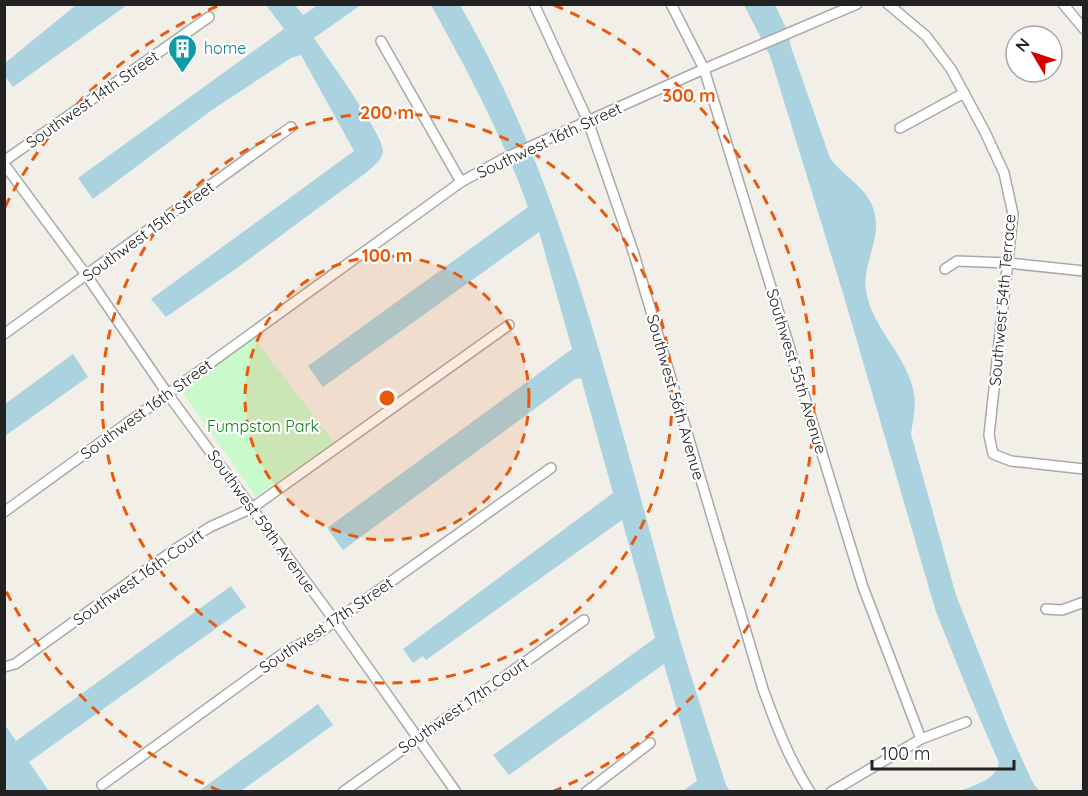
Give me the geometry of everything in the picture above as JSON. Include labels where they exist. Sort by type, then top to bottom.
[{"type":"street","name":"Southwest 56th Avenue","points":[[534,4],[588,122],[634,254],[763,689],[779,735],[810,792]]},
{"type":"street","name":"Southwest 55th Avenue","points":[[670,4],[704,69],[863,588],[921,739]]},
{"type":"street","name":"Southwest 16th Street","points":[[4,512],[461,182],[505,158],[856,4]]},
{"type":"street","name":"Southwest 54th Terrace","points":[[888,4],[926,36],[951,69],[1004,173],[1013,214],[989,435],[993,454],[1011,461],[1083,469]]},
{"type":"street","points":[[1063,4],[1083,29]]},
{"type":"street","name":"Southwest 14th Street","points":[[4,162],[209,17]]},
{"type":"street","points":[[381,41],[461,182]]},
{"type":"street","points":[[900,128],[964,93]]},
{"type":"street","name":"Southwest 15th Street","points":[[4,334],[291,127]]},
{"type":"street","name":"Southwest 59th Avenue","points":[[4,162],[87,276],[167,393],[335,621],[456,792]]},
{"type":"street","points":[[945,269],[957,261],[1008,263],[1083,271]]},
{"type":"street","name":"Southwest 16th Court","points":[[4,667],[15,664],[177,548],[210,527],[252,508],[509,325]]},
{"type":"street","name":"Southwest 17th Street","points":[[102,785],[285,652],[310,639],[551,468]]},
{"type":"street","points":[[1046,609],[1062,610],[1083,602]]},
{"type":"street","name":"Southwest 17th Court","points":[[344,792],[584,620]]},
{"type":"street","points":[[831,792],[921,739],[966,722]]},
{"type":"street","points":[[586,792],[650,743]]},
{"type":"green space","name":"Fumpston Park","points":[[254,338],[335,443],[256,496],[184,395],[189,384]]},
{"type":"water","points":[[76,5],[127,5],[13,87],[5,76],[5,63]]},
{"type":"water","points":[[266,5],[295,5],[303,15],[318,5],[361,5],[314,38],[374,128],[383,154],[367,172],[166,317],[151,299],[354,151],[301,55],[291,58],[212,110],[93,199],[78,178],[284,29]]},
{"type":"water","points":[[431,5],[460,5],[513,110],[557,219],[593,332],[678,633],[726,785],[730,791],[683,791],[697,781],[664,664],[509,775],[493,755],[655,638],[622,520],[426,660],[423,656],[413,663],[403,649],[613,493],[581,378],[575,379],[343,550],[327,528],[572,349],[539,232],[323,387],[308,366],[528,207],[496,129]]},
{"type":"water","points":[[744,5],[775,5],[788,32],[791,47],[830,158],[864,192],[872,205],[876,228],[866,279],[869,303],[874,316],[903,364],[913,389],[915,406],[911,434],[956,595],[1011,735],[1039,791],[960,791],[989,778],[994,774],[999,763],[936,612],[845,300],[770,56]]},
{"type":"water","points":[[73,354],[88,377],[5,436],[5,404]]},
{"type":"water","points":[[231,586],[246,607],[29,762],[49,791],[5,791],[5,725],[16,741]]},
{"type":"water","points":[[318,704],[333,725],[241,791],[199,791]]},
{"type":"place","name":"home","points":[[183,74]]}]
